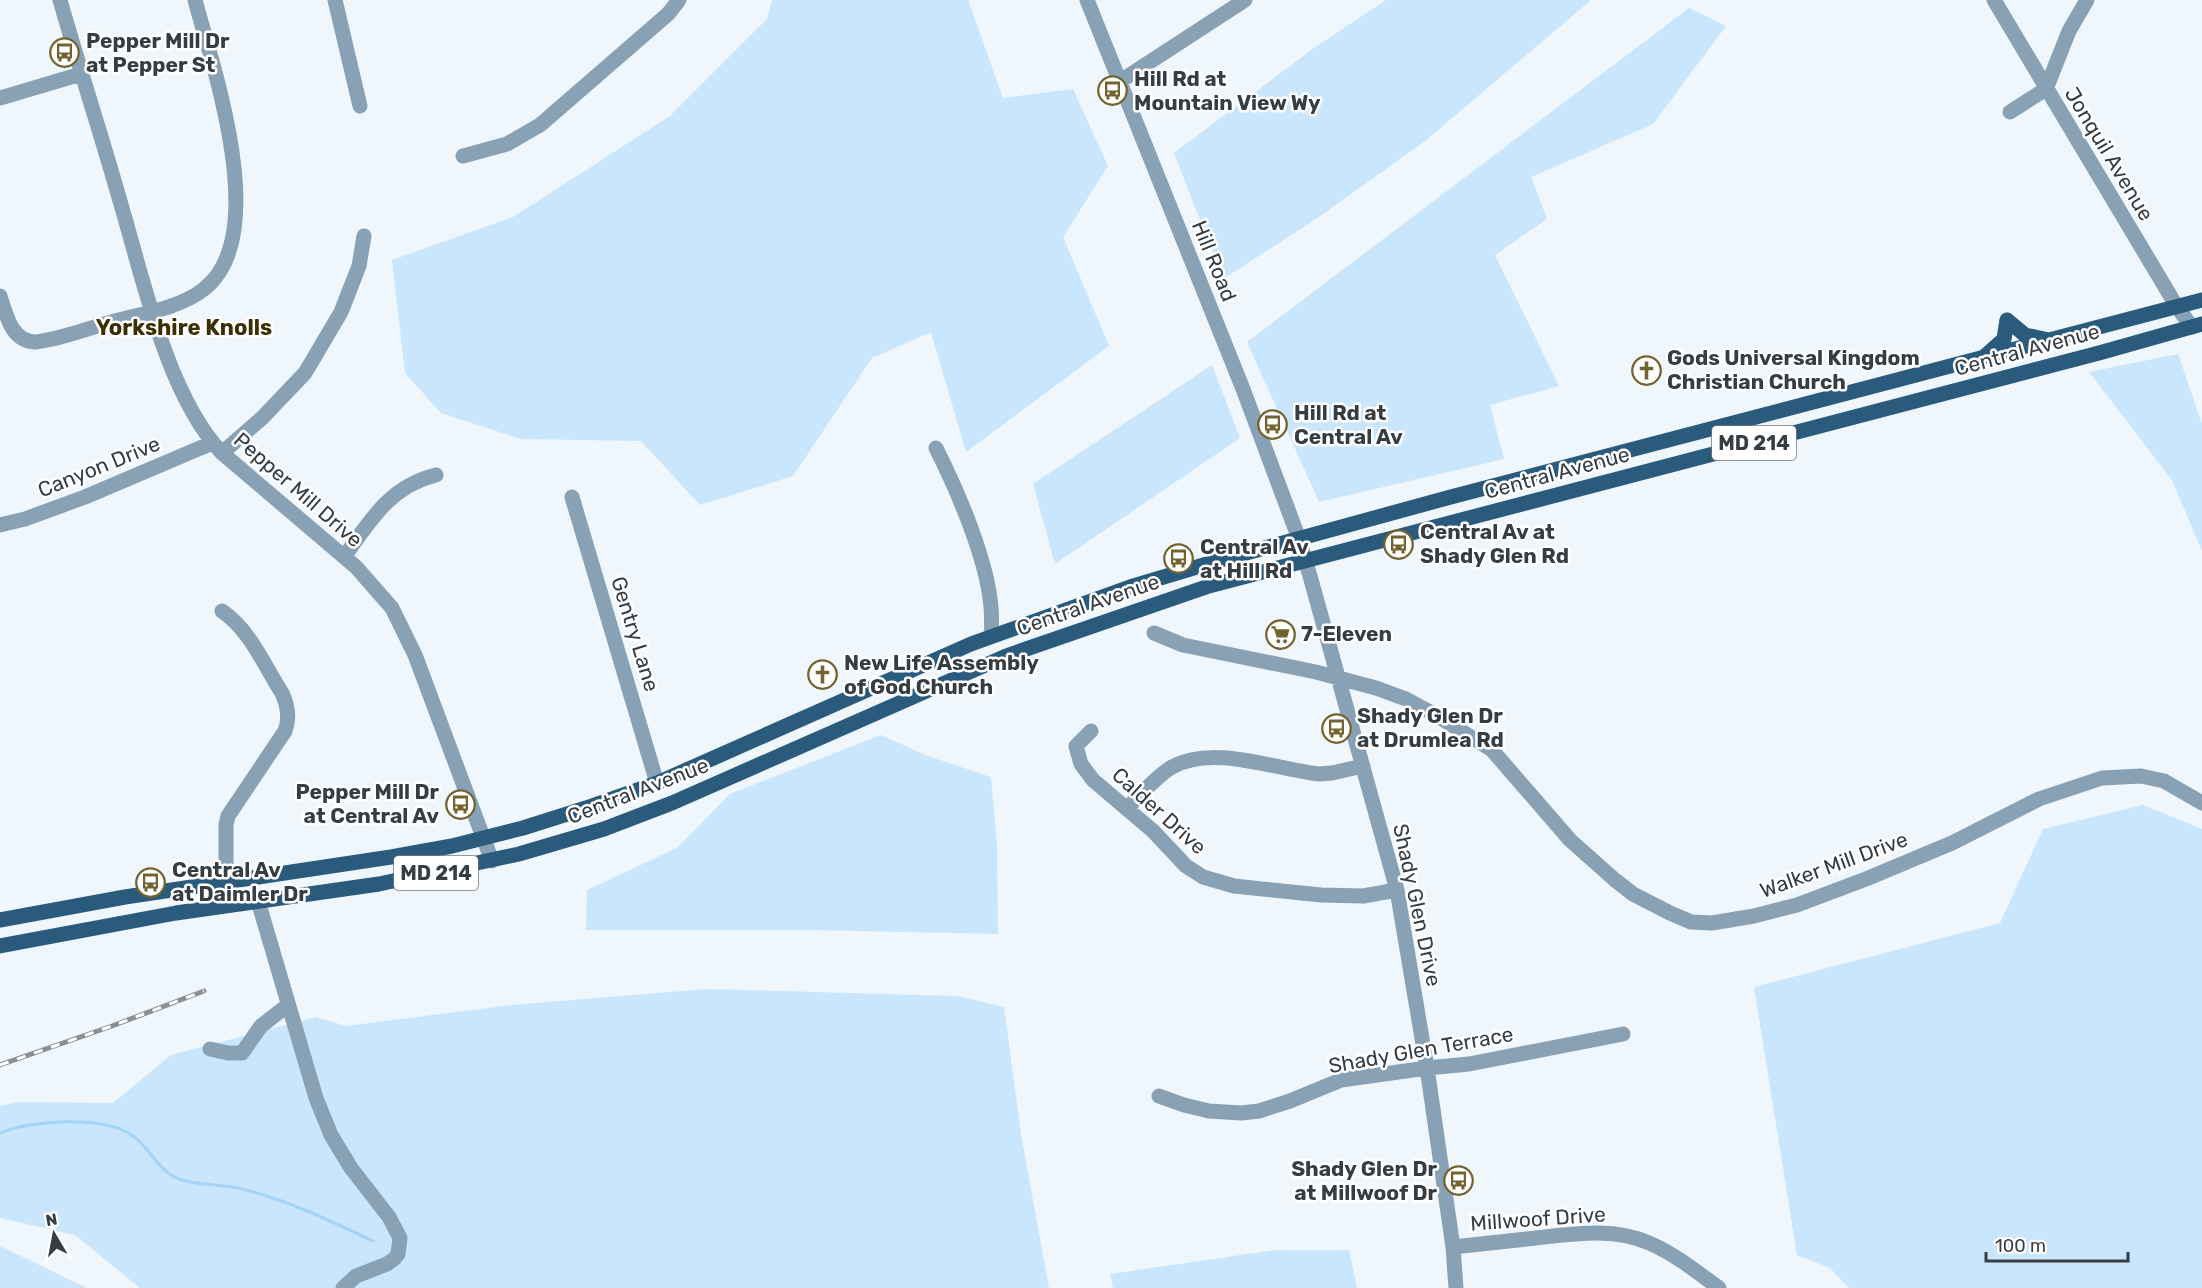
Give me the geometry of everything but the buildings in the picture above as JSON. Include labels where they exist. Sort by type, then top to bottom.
[{"type":"main road","name":"Central Avenue","points":[[0,920],[225,882],[381,859],[483,838],[576,812],[657,783],[899,674],[992,635],[1130,587],[1299,539],[2202,300]]},
{"type":"main road","points":[[1980,359],[2004,339],[2007,320],[2025,334],[2054,340]]},
{"type":"main road","name":"Central Avenue","points":[[0,946],[176,913],[380,884],[492,861],[575,838],[672,803],[1017,652],[1209,586],[2099,353],[2197,325]]},
{"type":"street","name":"Pepper Mill Drive","points":[[60,0],[153,311],[174,372],[190,406],[217,448],[344,557],[388,601],[415,655],[445,741],[492,861]]},
{"type":"street","points":[[0,296],[13,330],[31,342],[49,340],[153,311],[190,297],[210,283],[216,275],[230,248],[235,229],[236,201],[230,142],[195,0]]},
{"type":"street","points":[[335,0],[360,106]]},
{"type":"street","points":[[463,156],[507,144],[540,125],[668,14],[679,0]]},
{"type":"street","name":"Hill Road","points":[[1087,0],[1243,389],[1299,539]]},
{"type":"street","name":"Jonquil Avenue","points":[[1994,0],[2177,307],[2197,325]]},
{"type":"street","points":[[2010,112],[2046,89],[2069,31],[2087,0]]},
{"type":"street","points":[[1119,82],[1242,1]]},
{"type":"street","points":[[0,98],[81,74]]},
{"type":"street","name":"Canyon Drive","points":[[0,525],[26,519],[217,448],[262,418],[305,373],[340,312],[359,266],[364,236]]},
{"type":"street","points":[[936,448],[954,486],[979,553],[991,606],[992,635]]},
{"type":"street","points":[[344,557],[374,516],[397,492],[415,481],[436,475]]},
{"type":"street","name":"Gentry Lane","points":[[572,497],[657,783]]},
{"type":"street","name":"Shady Glen Drive","points":[[1299,539],[1397,890],[1427,1068],[1453,1247],[1456,1288]]},
{"type":"street","points":[[222,611],[236,620],[244,630],[282,693],[286,703],[288,721],[285,731],[228,816],[225,882]]},
{"type":"street","name":"Walker Mill Drive","points":[[1154,633],[1183,645],[1339,678],[1387,691],[1406,699],[1492,750],[1570,840],[1615,880],[1633,894],[1691,922],[1712,923],[1754,916],[1797,905],[1952,843],[2039,799],[2102,778],[2141,776],[2164,781],[2202,803]]},
{"type":"street","name":"Calder Drive","points":[[1091,731],[1076,746],[1081,764],[1093,780],[1195,873],[1221,884],[1280,892],[1350,897],[1397,890]]},
{"type":"street","points":[[1126,808],[1167,770],[1196,759],[1221,757],[1319,774],[1362,766]]},
{"type":"street","points":[[258,901],[316,1098],[331,1135],[351,1168],[389,1217],[400,1238],[401,1244],[394,1259],[357,1276],[343,1288]]},
{"type":"street","points":[[210,1049],[242,1053],[261,1026],[288,1005]]},
{"type":"street","name":"Shady Glen Terrace","points":[[1159,1096],[1196,1108],[1241,1113],[1272,1107],[1341,1080],[1474,1063],[1623,1034]]},
{"type":"street","name":"Millwoof Drive","points":[[1453,1247],[1576,1234],[1605,1233],[1626,1236],[1648,1242],[1668,1252],[1719,1288]]},
{"type":"shaded area","points":[[772,0],[968,0],[1003,98],[1073,89],[1108,166],[1063,237],[1109,346],[966,452],[931,332],[872,358],[793,476],[700,505],[641,441],[521,439],[441,413],[405,373],[392,260],[513,217],[670,116],[767,19]]},
{"type":"shaded area","points":[[1386,0],[1591,0],[1425,141],[1319,217],[1223,279],[1174,153],[1314,48]]},
{"type":"shaded area","points":[[1689,8],[1726,26],[1653,124],[1531,177],[1547,219],[1495,255],[1559,386],[1490,405],[1504,459],[1319,502],[1247,342]]},
{"type":"shaded area","points":[[2178,354],[2202,424],[2202,551],[2172,480],[2089,372]]},
{"type":"shaded area","points":[[1212,365],[1240,438],[1055,564],[1033,484]]},
{"type":"shaded area","points":[[881,735],[928,756],[991,777],[997,846],[998,934],[807,930],[586,930],[587,890],[677,848],[730,794]]},
{"type":"shaded area","points":[[2143,805],[2202,829],[2202,1288],[1849,1288],[1830,1268],[1797,1255],[1754,987],[2000,923],[2043,829]]},
{"type":"shaded area","points":[[706,989],[958,996],[1004,1007],[1021,1134],[1049,1288],[140,1288],[75,1235],[0,1218],[0,1106],[20,1102],[113,1103],[171,1055],[316,1017],[346,1026],[511,1005]]},
{"type":"shaded area","points":[[0,1246],[87,1288],[0,1288]]},
{"type":"shaded area","points":[[1275,1250],[1349,1250],[1357,1288],[1113,1288],[1110,1274]]},
{"type":"waterway","points":[[0,1133],[30,1125],[68,1122],[87,1122],[121,1129],[139,1141],[165,1171],[179,1179],[234,1187],[276,1199],[373,1241]]},
{"type":"railway","points":[[0,1065],[204,991]]},
{"type":"place","name":"Pepper Mill Dr at Pepper St","points":[[65,53]]},
{"type":"place","name":"Hill Rd at Mountain View Wy","points":[[1113,91]]},
{"type":"place","name":"Gods Universal Kingdom Christian Church","points":[[1646,370]]},
{"type":"place","name":"Hill Rd at Central Av","points":[[1273,425]]},
{"type":"place","name":"Central Av at Shady Glen Rd","points":[[1399,544]]},
{"type":"place","name":"Central Av at Hill Rd","points":[[1179,559]]},
{"type":"place","name":"7-Eleven","points":[[1280,634]]},
{"type":"place","name":"New Life Assembly of God Church","points":[[823,675]]},
{"type":"place","name":"Shady Glen Dr at Drumlea Rd","points":[[1336,728]]},
{"type":"place","name":"Pepper Mill Dr at Central Av","points":[[460,804]]},
{"type":"place","name":"Central Av at Daimler Dr","points":[[151,882]]},
{"type":"place","name":"Shady Glen Dr at Millwoof Dr","points":[[1458,1181]]},
{"type":"district","name":"Yorkshire Knolls","points":[[184,327]]}]
